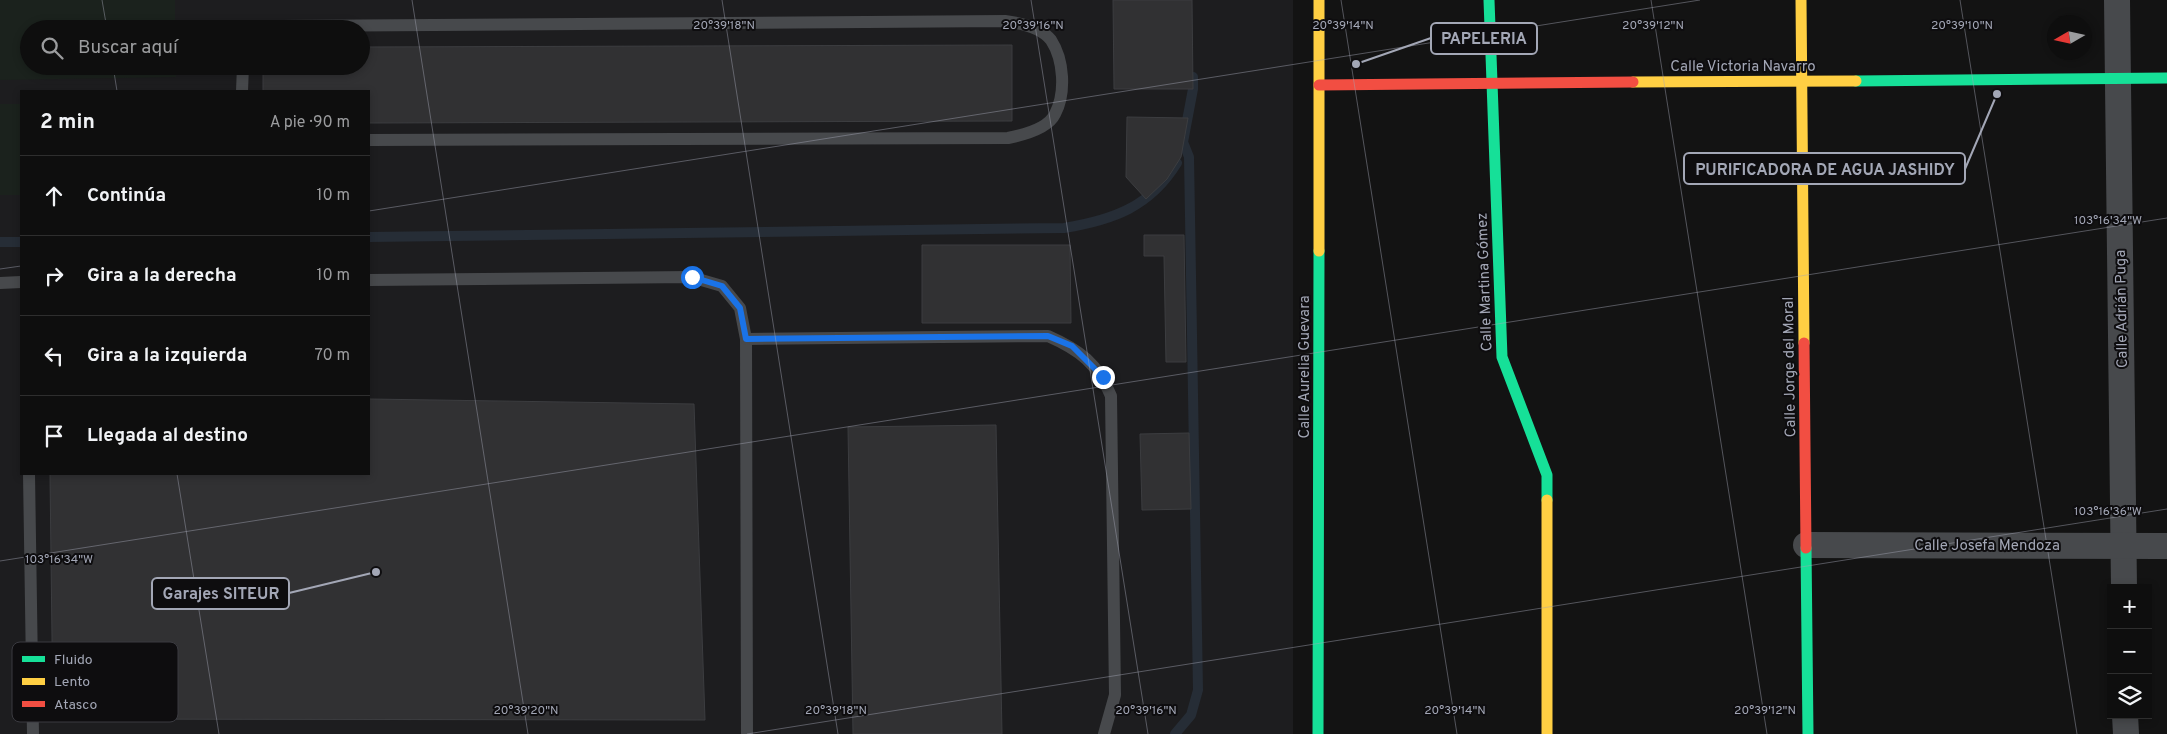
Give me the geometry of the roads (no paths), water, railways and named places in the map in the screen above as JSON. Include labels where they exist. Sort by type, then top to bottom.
[{"type":"street","name":"Calle Aurelia Guevara","points":[[1318,734],[1319,0]]},
{"type":"street","name":"Calle Martina Gómez","points":[[1489,0],[1502,357],[1547,475],[1547,734]]},
{"type":"street","name":"Calle Jorge del Moral","points":[[1800,0],[1808,734]]},
{"type":"street","name":"Calle Adrián Puga","points":[[2117,0],[2124,584]]},
{"type":"street","name":"Calle Victoria Navarro","points":[[1319,85],[2167,78]]},
{"type":"street","name":"Calle Josefa Mendoza","points":[[1806,545],[2167,546]]},
{"type":"street","points":[[2125,719],[2126,734]]},
{"type":"lane","points":[[370,25],[1005,21],[1026,24],[1050,39],[1061,64],[1062,88],[1055,116],[1033,133],[1008,138],[370,140]]},
{"type":"lane","points":[[242,90],[243,75]]},
{"type":"lane","points":[[370,280],[692,277],[722,286],[740,308],[746,339],[747,734]]},
{"type":"lane","points":[[0,282],[20,282]]},
{"type":"lane","points":[[746,339],[1048,336],[1072,346],[1090,361],[1103,377],[1111,396],[1115,695],[1104,734]]},
{"type":"lane","points":[[29,475],[32,642]]},
{"type":"waterway","points":[[1175,734],[1191,715],[1198,690],[1189,157],[1183,142],[1193,89],[1193,77]]},
{"type":"waterway","points":[[370,237],[1064,228],[1099,221],[1129,209],[1155,191],[1177,163]]},
{"type":"waterway","points":[[0,242],[20,242]]},
{"type":"place","name":"PAPELERIA","points":[[1356,64]]},
{"type":"place","name":"PURIFICADORA DE AGUA JASHIDY","points":[[1997,94]]},
{"type":"place","name":"Garajes SITEUR","points":[[376,572]]}]
